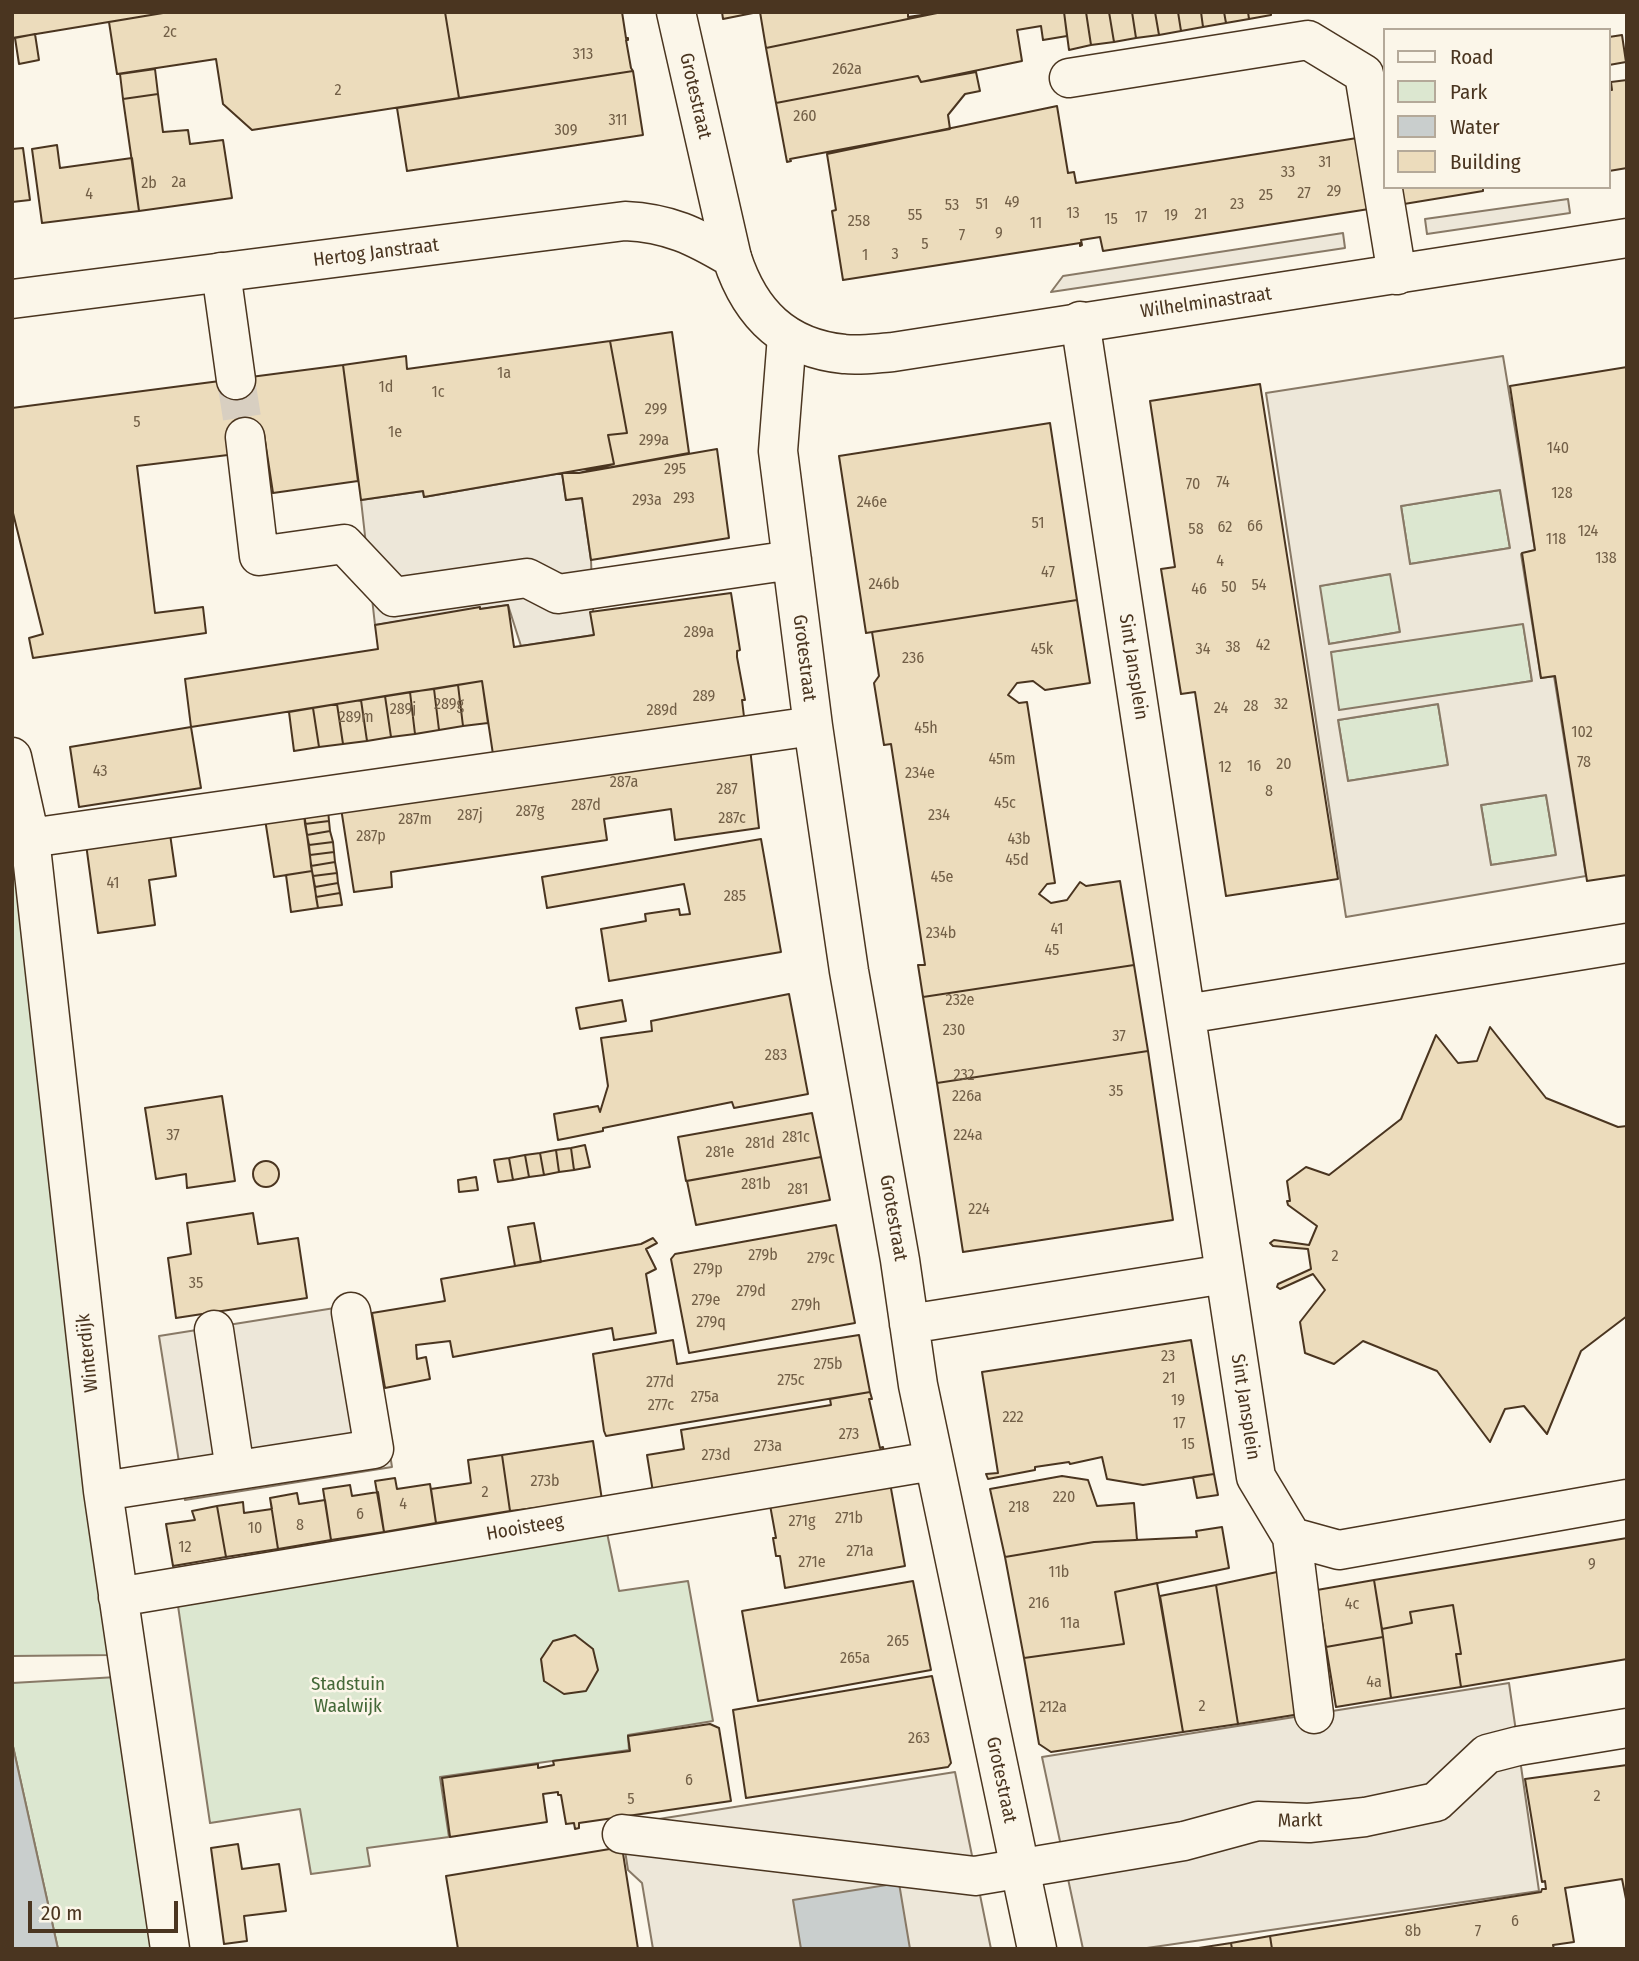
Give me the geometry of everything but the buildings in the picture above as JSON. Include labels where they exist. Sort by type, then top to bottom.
[{"type":"street","name":"Grotestraat","points":[[676,12],[738,276],[761,315],[787,336],[778,451],[813,726],[849,971],[918,1385],[1037,1949]]},
{"type":"street","points":[[1069,78],[1308,40],[1364,74],[1397,275]]},
{"type":"street","name":"Hertog Janstraat","points":[[12,299],[625,221],[651,222],[675,228],[732,258]]},
{"type":"street","name":"Wilhelminastraat","points":[[787,336],[807,345],[844,354],[893,352],[1080,321],[1627,239]]},
{"type":"street","points":[[221,272],[236,380]]},
{"type":"street","name":"Sint Jansplein","points":[[1080,321],[1256,1477],[1292,1537]]},
{"type":"street","points":[[245,437],[259,556],[344,544],[394,597],[527,579],[558,594],[792,560]]},
{"type":"street","points":[[30,838],[813,726]]},
{"type":"street","name":"Winterdijk","points":[[12,757],[30,838],[103,1491],[170,1949]]},
{"type":"street","points":[[1186,1014],[1627,943]]},
{"type":"street","points":[[909,1324],[1225,1275]]},
{"type":"street","points":[[103,1491],[374,1449],[351,1312]]},
{"type":"street","points":[[214,1330],[235,1470]]},
{"type":"street","name":"Hooisteeg","points":[[118,1597],[933,1461]]},
{"type":"street","points":[[1314,1714],[1292,1537],[1339,1550],[1627,1499]]},
{"type":"street","name":"Markt","points":[[622,1834],[975,1876],[1184,1841],[1258,1821],[1309,1823],[1365,1817],[1436,1802],[1488,1754],[1518,1745],[1627,1728]]},
{"type":"green space","points":[[1500,490],[1510,548],[1410,564],[1401,506]]},
{"type":"green space","points":[[1391,574],[1400,632],[1329,644],[1319,586]]},
{"type":"green space","points":[[1523,623],[1532,681],[1339,711],[1330,652]]},
{"type":"green space","points":[[1438,704],[1448,765],[1348,781],[1338,720]]},
{"type":"green space","points":[[1546,795],[1556,855],[1491,865],[1481,805]]},
{"type":"green space","points":[[12,831],[113,1655],[12,1656]]},
{"type":"green space","name":"Stadstuin Waalwijk","points":[[606,1528],[619,1591],[688,1581],[713,1721],[628,1735],[629,1750],[440,1777],[449,1837],[367,1848],[370,1866],[311,1874],[300,1809],[210,1823],[177,1599]]},
{"type":"green space","points":[[117,1677],[157,1949],[58,1949],[12,1742],[12,1683]]},
{"type":"shaded area","points":[[1568,199],[1570,213],[1427,234],[1425,219]]},
{"type":"shaded area","points":[[1343,233],[1345,248],[1051,292],[1063,276]]},
{"type":"shaded area","points":[[1503,356],[1535,550],[1521,554],[1541,678],[1554,676],[1586,876],[1346,917],[1266,393]],"holes":[[[1500,490],[1510,548],[1410,564],[1401,506]],[[1390,574],[1400,632],[1329,644],[1320,586]],[[1523,624],[1532,681],[1339,710],[1331,652]],[[1438,704],[1448,765],[1348,781],[1338,720]],[[1546,795],[1556,855],[1491,865],[1481,805]]]},
{"type":"shaded area","points":[[562,473],[566,500],[582,498],[591,560],[594,635],[521,646],[508,605],[375,625],[361,500],[423,491],[424,497]]},
{"type":"shaded area","points":[[366,1303],[392,1467],[185,1500],[159,1336]]},
{"type":"shaded area","points":[[1509,1683],[1539,1891],[1140,1949],[1083,1949],[1042,1757]]},
{"type":"shaded area","points":[[955,1772],[991,1949],[653,1949],[642,1883],[628,1870],[621,1825]]},
{"type":"water","points":[[12,1742],[58,1949],[12,1949]]},
{"type":"water","points":[[899,1883],[910,1949],[801,1949],[793,1900]]},
{"type":"tunnel","points":[[236,380],[245,437]]}]
